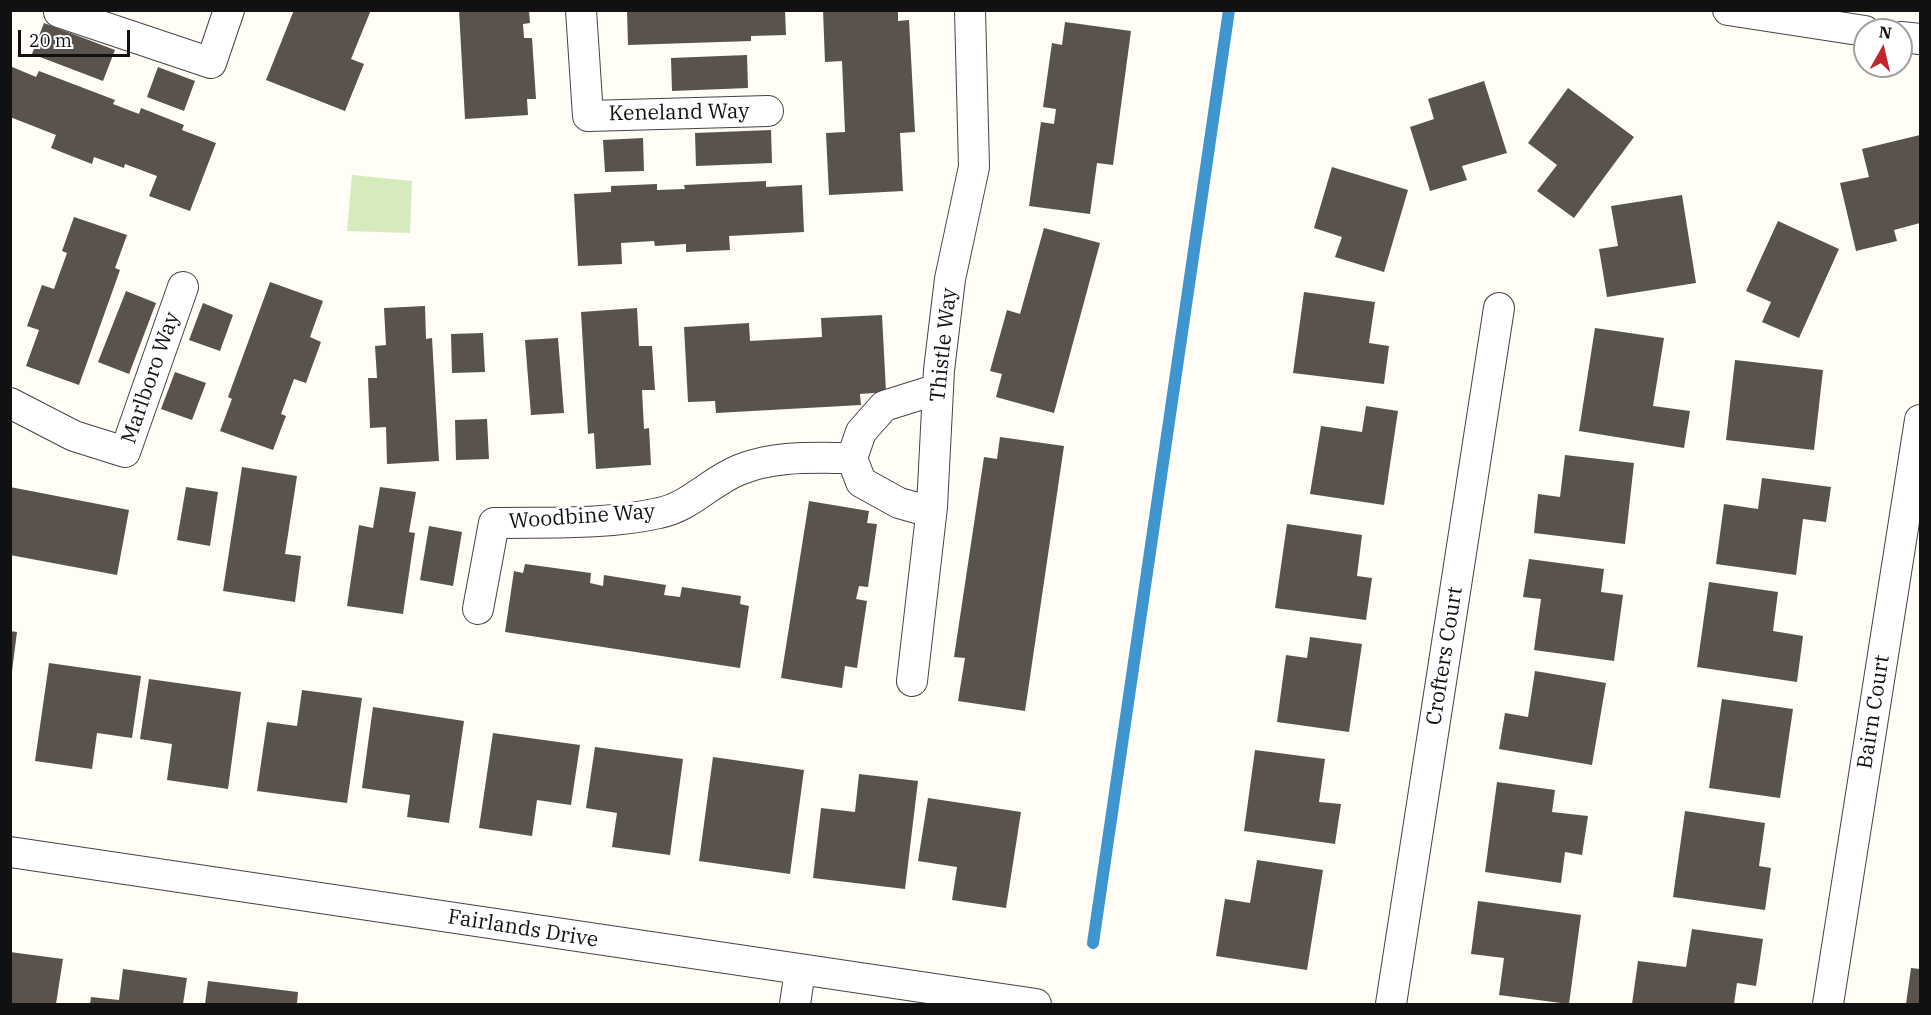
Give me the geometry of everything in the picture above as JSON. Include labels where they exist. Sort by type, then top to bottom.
[{"type":"street","points":[[59,12],[211,63],[229,10]]},
{"type":"street","name":"Keneland Way","points":[[581,10],[588,116],[768,111]]},
{"type":"street","name":"Thistle Way","points":[[912,681],[931,512],[938,389],[950,279],[974,167],[970,10]]},
{"type":"street","points":[[1728,10],[1853,29]]},
{"type":"street","name":"Marlboro Way","points":[[10,403],[74,436],[126,452],[183,287]]},
{"type":"street","name":"Crofters Court","points":[[1390,1005],[1499,308]]},
{"type":"street","points":[[931,512],[899,503],[861,483],[852,458],[861,432],[884,406],[938,389]]},
{"type":"street","name":"Bairn Court","points":[[1828,1005],[1920,420]]},
{"type":"street","name":"Woodbine Way","points":[[478,609],[494,523],[594,521],[661,513],[702,494],[737,470],[777,459],[852,458]]},
{"type":"street","name":"Fairlands Drive","points":[[10,852],[1036,1005]]},
{"type":"street","points":[[795,1005],[800,971]]},
{"type":"green space","points":[[352,175],[412,181],[410,233],[347,231]]},
{"type":"building","points":[[294,10],[371,10],[351,59],[364,64],[345,111],[266,80]]},
{"type":"building","points":[[459,10],[529,10],[530,23],[523,24],[524,38],[532,38],[536,99],[527,99],[528,115],[465,119]]},
{"type":"building","points":[[627,10],[785,10],[786,35],[751,36],[751,41],[628,45]]},
{"type":"building","points":[[823,10],[898,10],[898,21],[909,20],[915,132],[900,133],[903,191],[829,195],[826,133],[845,132],[842,61],[825,62]]},
{"type":"building","points":[[1065,22],[1131,31],[1113,165],[1097,163],[1090,214],[1029,206],[1041,122],[1054,124],[1056,109],[1043,107],[1052,43],[1062,45]]},
{"type":"building","points":[[44,23],[115,50],[103,81],[32,54]]},
{"type":"building","points":[[747,55],[748,88],[672,91],[671,58]]},
{"type":"building","points":[[10,66],[36,77],[39,71],[115,100],[113,104],[139,114],[141,108],[184,125],[182,130],[216,143],[190,211],[149,196],[157,176],[125,164],[124,168],[94,157],[92,164],[51,148],[56,135],[10,117]]},
{"type":"building","points":[[158,67],[195,81],[184,111],[147,97]]},
{"type":"building","points":[[1484,81],[1507,153],[1462,166],[1467,180],[1430,191],[1410,127],[1434,119],[1428,99]]},
{"type":"building","points":[[1568,88],[1634,137],[1574,218],[1537,191],[1557,165],[1528,143]]},
{"type":"building","points":[[771,130],[772,163],[696,166],[695,133]]},
{"type":"building","points":[[1920,135],[1920,223],[1894,230],[1897,241],[1856,251],[1840,183],[1869,177],[1862,149]]},
{"type":"building","points":[[643,138],[644,171],[605,172],[603,140]]},
{"type":"building","points":[[1332,167],[1408,190],[1384,272],[1335,257],[1342,237],[1314,228]]},
{"type":"building","points":[[766,181],[766,187],[802,185],[804,232],[729,236],[730,250],[686,252],[686,244],[655,246],[654,241],[621,243],[622,264],[578,266],[574,194],[611,192],[611,186],[657,184],[657,190],[685,189],[684,185]]},
{"type":"building","points":[[1682,195],[1696,283],[1607,297],[1599,249],[1618,246],[1611,206]]},
{"type":"building","points":[[74,217],[127,235],[115,268],[120,270],[79,385],[26,366],[39,330],[27,326],[42,285],[54,289],[67,253],[62,251]]},
{"type":"building","points":[[1778,221],[1839,249],[1799,338],[1762,322],[1771,302],[1746,291]]},
{"type":"building","points":[[1044,228],[1100,243],[1054,413],[996,397],[1002,374],[990,371],[1007,310],[1020,314]]},
{"type":"building","points":[[270,282],[323,301],[310,337],[321,342],[306,383],[294,379],[281,414],[286,416],[273,450],[220,431],[232,399],[228,397]]},
{"type":"building","points":[[126,291],[156,303],[129,374],[98,362]]},
{"type":"building","points":[[1304,292],[1375,302],[1369,343],[1389,346],[1384,384],[1293,373]]},
{"type":"building","points":[[203,303],[233,315],[220,351],[189,340]]},
{"type":"building","points":[[425,306],[426,339],[432,338],[439,461],[387,464],[386,427],[370,428],[368,378],[377,378],[375,346],[386,345],[384,308]]},
{"type":"building","points":[[637,308],[639,346],[652,346],[655,390],[642,390],[644,429],[649,428],[651,465],[596,469],[594,433],[588,434],[581,312]]},
{"type":"building","points":[[882,315],[886,392],[860,394],[861,405],[716,413],[715,401],[688,402],[684,327],[749,323],[750,341],[822,337],[821,318]]},
{"type":"building","points":[[1595,328],[1664,338],[1653,406],[1690,411],[1684,448],[1579,431]]},
{"type":"building","points":[[483,333],[485,372],[452,373],[451,334]]},
{"type":"building","points":[[558,338],[564,413],[531,415],[525,340]]},
{"type":"building","points":[[1735,360],[1823,370],[1814,450],[1726,440]]},
{"type":"building","points":[[175,372],[206,383],[192,420],[161,409]]},
{"type":"building","points":[[1366,406],[1398,411],[1384,505],[1310,494],[1321,426],[1362,432]]},
{"type":"building","points":[[487,419],[489,459],[456,460],[455,420]]},
{"type":"building","points":[[1000,437],[1064,446],[1025,711],[958,701],[965,658],[954,657],[984,457],[997,459]]},
{"type":"building","points":[[1565,455],[1634,463],[1625,544],[1534,533],[1538,494],[1560,497]]},
{"type":"building","points":[[242,467],[297,476],[285,554],[301,556],[295,602],[223,591]]},
{"type":"building","points":[[1762,478],[1831,487],[1826,522],[1803,519],[1796,575],[1716,564],[1724,504],[1758,509]]},
{"type":"building","points":[[10,487],[129,510],[117,575],[10,555]]},
{"type":"building","points":[[186,487],[218,492],[210,546],[177,540]]},
{"type":"building","points":[[380,487],[416,492],[409,532],[415,533],[403,614],[347,606],[359,525],[373,528]]},
{"type":"building","points":[[809,501],[869,511],[867,523],[877,524],[868,587],[859,586],[856,599],[867,601],[857,668],[845,666],[842,688],[781,678]]},
{"type":"building","points":[[1287,524],[1362,535],[1357,576],[1372,578],[1366,620],[1275,608]]},
{"type":"building","points":[[429,526],[462,532],[453,586],[420,580]]},
{"type":"building","points":[[1529,559],[1604,569],[1601,592],[1623,595],[1614,661],[1534,650],[1541,599],[1523,597]]},
{"type":"building","points":[[525,564],[591,573],[590,583],[603,586],[604,575],[666,585],[664,595],[680,597],[682,587],[741,596],[740,604],[749,606],[740,668],[505,632],[514,571],[523,573]]},
{"type":"building","points":[[1709,582],[1778,592],[1773,631],[1803,636],[1797,682],[1697,667]]},
{"type":"building","points":[[10,631],[17,632],[12,671],[10,671]]},
{"type":"building","points":[[1310,637],[1362,644],[1349,732],[1277,722],[1286,655],[1307,658]]},
{"type":"building","points":[[49,663],[141,676],[132,738],[97,733],[92,769],[35,761]]},
{"type":"building","points":[[1535,671],[1606,683],[1592,765],[1499,749],[1505,713],[1528,717]]},
{"type":"building","points":[[149,679],[241,692],[228,789],[167,780],[172,744],[140,739]]},
{"type":"building","points":[[302,690],[362,698],[347,803],[257,791],[267,722],[297,726]]},
{"type":"building","points":[[1722,699],[1793,709],[1780,798],[1709,788]]},
{"type":"building","points":[[373,707],[464,721],[449,823],[407,817],[410,795],[362,788]]},
{"type":"building","points":[[493,733],[580,745],[571,805],[537,800],[532,836],[479,828]]},
{"type":"building","points":[[595,747],[683,759],[670,855],[612,847],[617,813],[586,808]]},
{"type":"building","points":[[1255,750],[1325,759],[1319,802],[1341,804],[1335,844],[1244,831]]},
{"type":"building","points":[[713,757],[804,770],[790,874],[699,861]]},
{"type":"building","points":[[859,774],[918,781],[905,889],[813,878],[821,808],[855,812]]},
{"type":"building","points":[[1497,782],[1555,790],[1552,812],[1588,816],[1582,855],[1565,852],[1561,883],[1485,872]]},
{"type":"building","points":[[928,798],[1021,812],[1006,908],[952,900],[957,867],[918,861]]},
{"type":"building","points":[[1685,811],[1765,823],[1759,866],[1771,868],[1765,910],[1673,897]]},
{"type":"building","points":[[1257,860],[1323,870],[1307,970],[1216,956],[1225,899],[1250,903]]},
{"type":"building","points":[[1478,901],[1581,915],[1569,1004],[1499,995],[1504,958],[1471,954]]},
{"type":"building","points":[[1692,929],[1763,939],[1756,986],[1737,983],[1734,1004],[1632,1004],[1638,961],[1686,967]]},
{"type":"building","points":[[10,952],[63,959],[56,1004],[10,1004]]},
{"type":"building","points":[[1911,968],[1920,969],[1920,1004],[1906,1004]]},
{"type":"building","points":[[123,969],[187,978],[183,1004],[90,1004],[91,997],[119,1000]]},
{"type":"building","points":[[208,981],[298,992],[297,1004],[205,1004]]},
{"type":"waterway","points":[[1093,943],[1229,10]]}]
